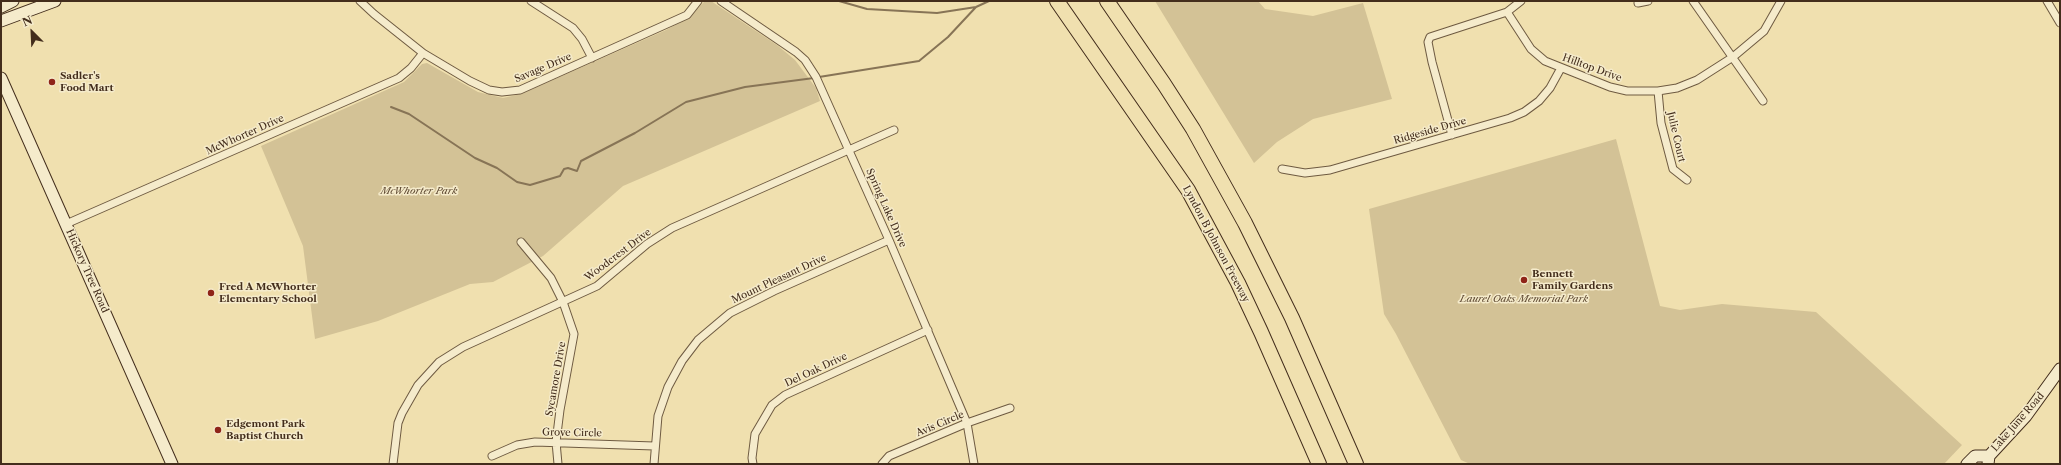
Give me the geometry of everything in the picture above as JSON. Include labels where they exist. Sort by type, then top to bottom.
[{"type":"highway","points":[[1049,1],[1110,77]]},
{"type":"highway","name":"Lyndon B Johnson Freeway","points":[[1057,1],[1188,190],[1210,230],[1261,332],[1319,464]]},
{"type":"highway","points":[[1107,1],[1193,129],[1245,223],[1292,318],[1356,464]]},
{"type":"street","points":[[1,7],[13,1]]},
{"type":"street","points":[[1,22],[55,1]]},
{"type":"street","name":"Savage Drive","points":[[360,1],[423,53],[470,81],[489,90],[502,92],[520,90],[687,15],[698,1]]},
{"type":"street","points":[[531,1],[573,28],[582,39],[592,58]]},
{"type":"street","name":"Spring Lake Drive","points":[[721,1],[788,46],[809,66],[821,87],[889,240],[967,423],[974,464]]},
{"type":"street","points":[[1452,135],[1428,42],[1430,37],[1507,12],[1521,1]]},
{"type":"street","points":[[1638,3],[1648,1]]},
{"type":"street","points":[[1694,1],[1763,101]]},
{"type":"street","name":"Hilltop Drive","points":[[1507,12],[1531,50],[1546,61],[1610,87],[1627,91],[1658,91],[1677,88],[1697,80],[1733,57],[1764,31],[1781,1]]},
{"type":"street","points":[[2047,1],[2060,23]]},
{"type":"street","name":"McWhorter Drive","points":[[66,224],[399,78],[411,68],[423,53]]},
{"type":"street","name":"Ridgeside Drive","points":[[1282,169],[1305,173],[1330,170],[1510,118],[1524,112],[1539,101],[1550,88],[1561,68]]},
{"type":"street","name":"Hickory Tree Road","points":[[1,78],[172,464]]},
{"type":"street","name":"Julie Court","points":[[1658,91],[1661,123],[1673,169],[1687,180]]},
{"type":"street","name":"Woodcrest Drive","points":[[393,464],[398,423],[402,413],[418,385],[439,362],[463,347],[597,286],[647,244],[672,228],[894,130]]},
{"type":"street","name":"Mount Pleasant Drive","points":[[654,464],[654,446],[658,416],[668,387],[682,361],[698,340],[730,313],[774,291],[889,240]]},
{"type":"street","name":"Sycamore Drive","points":[[521,242],[551,278],[563,302],[574,334],[556,442],[558,464]]},
{"type":"street","name":"Del Oak Drive","points":[[753,464],[752,458],[755,434],[772,405],[781,398],[928,330]]},
{"type":"street","name":"Lake June Road","points":[[1967,464],[1975,456],[1989,460],[2026,416],[2060,369]]},
{"type":"street","name":"Avis Circle","points":[[882,464],[890,456],[967,423],[1010,408]]},
{"type":"street","name":"Grove Circle","points":[[492,456],[517,445],[556,442],[654,446]]},
{"type":"green space","name":"McWhorter Park","points":[[711,1],[777,45],[795,60],[816,88],[820,101],[623,186],[543,256],[493,282],[470,284],[378,321],[315,339],[303,246],[261,146],[404,82],[422,64],[427,63],[478,92],[503,98],[521,94],[666,30],[686,19],[704,2]]},
{"type":"green space","points":[[1155,1],[1258,1],[1265,9],[1313,16],[1363,3],[1392,99],[1313,119],[1277,142],[1254,163]]},
{"type":"green space","name":"Laurel Oaks Memorial Park","points":[[1616,139],[1660,306],[1680,310],[1722,304],[1816,312],[1962,445],[1944,464],[1470,464],[1461,460],[1396,334],[1384,314],[1369,209]]},
{"type":"waterway","points":[[839,1],[867,9],[937,13],[976,7],[989,1]]},
{"type":"waterway","points":[[819,77],[919,61],[948,37],[976,7]]},
{"type":"waterway","points":[[391,107],[409,114],[475,158],[497,168],[517,182],[530,185],[560,176],[564,169],[568,168],[577,171],[581,161],[635,133],[686,102],[745,87],[814,78]]},
{"type":"place","name":"Sadler's Food Mart","points":[[52,82]]},
{"type":"place","name":"Bennett Family Gardens","points":[[1524,280]]},
{"type":"place","name":"Fred A McWhorter Elementary School","points":[[211,293]]},
{"type":"place","name":"Edgemont Park Baptist Church","points":[[218,430]]}]
